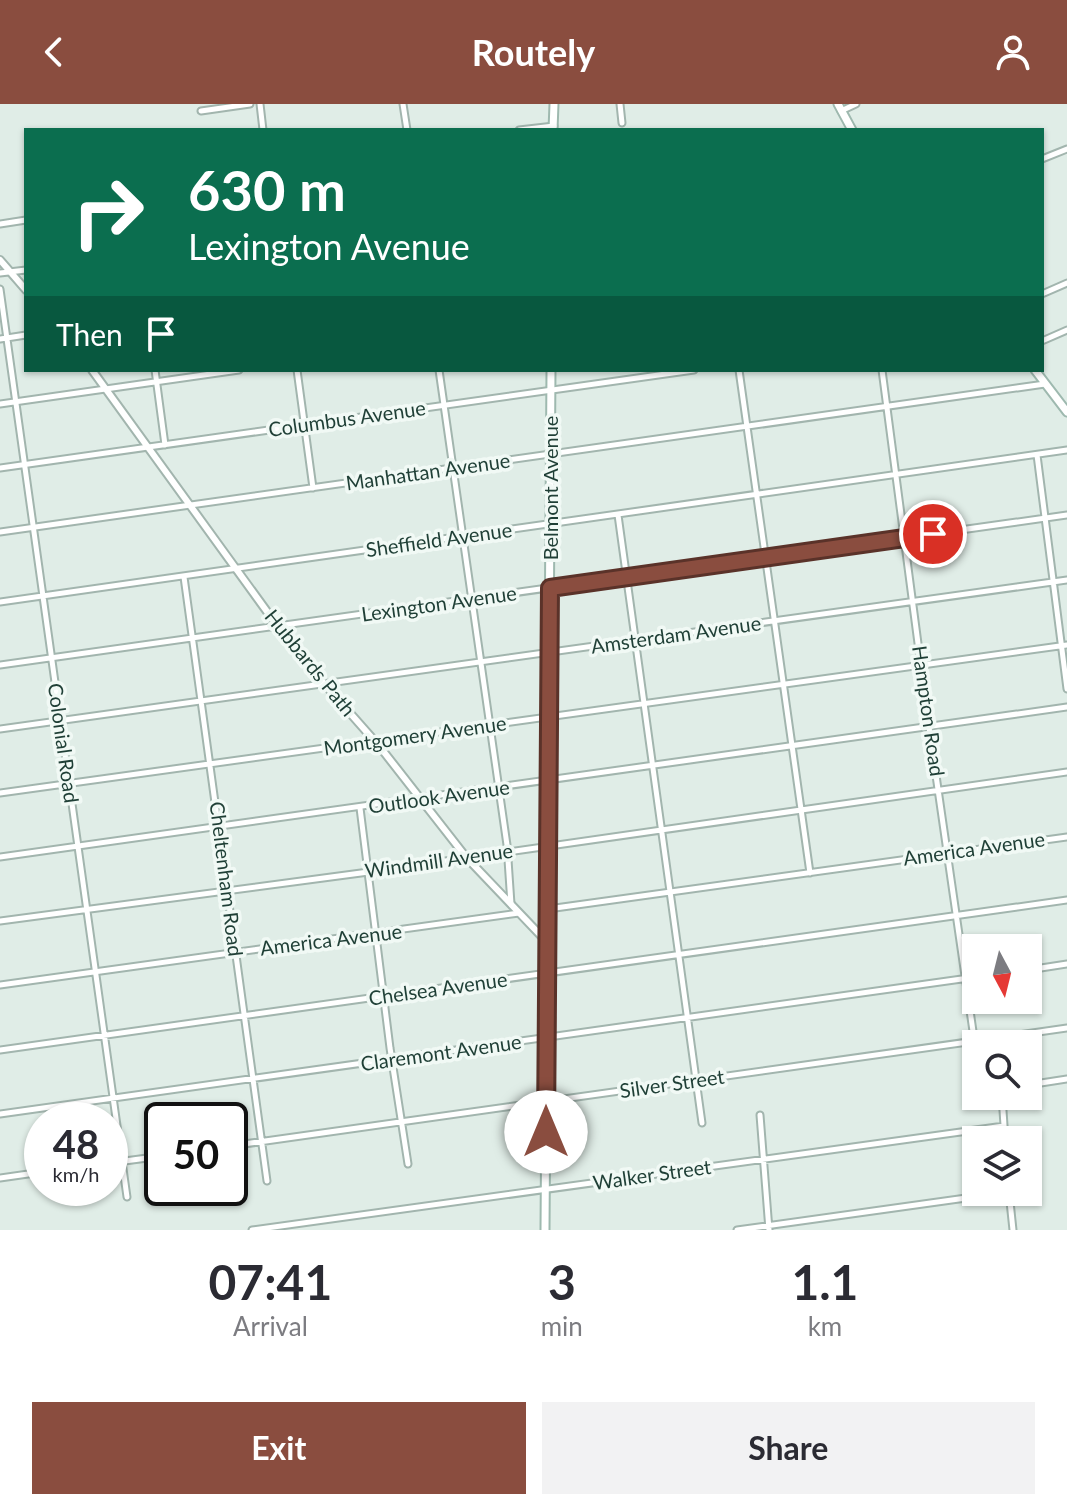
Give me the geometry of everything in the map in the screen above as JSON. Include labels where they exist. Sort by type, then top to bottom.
[{"type":"main road","points":[[554,104],[554,128]]},
{"type":"main road","points":[[840,107],[851,128]]},
{"type":"main road","name":"Belmont Avenue","points":[[545,1230],[551,372]]},
{"type":"main road","points":[[1037,372],[1067,412]]},
{"type":"street","points":[[201,111],[250,104]]},
{"type":"street","points":[[260,104],[263,128]]},
{"type":"street","points":[[403,104],[407,128]]},
{"type":"street","points":[[620,104],[622,123]]},
{"type":"street","points":[[840,107],[856,104]]},
{"type":"street","points":[[1044,158],[1067,149]]},
{"type":"street","points":[[0,224],[24,220]]},
{"type":"street","points":[[0,260],[24,288]]},
{"type":"street","points":[[0,273],[24,270]]},
{"type":"street","points":[[1044,293],[1067,283]]},
{"type":"street","name":"Colonial Road","points":[[0,289],[4,338],[44,596],[114,1102]]},
{"type":"street","points":[[1044,340],[1067,330]]},
{"type":"street","points":[[4,338],[24,335]]},
{"type":"street","name":"Hubbards Path","points":[[93,372],[279,627],[375,741],[466,857],[547,942]]},
{"type":"street","points":[[155,372],[165,445]]},
{"type":"street","points":[[0,404],[225,372]]},
{"type":"street","points":[[297,372],[313,488]]},
{"type":"street","points":[[439,372],[499,788],[511,904]]},
{"type":"street","name":"Columbus Avenue","points":[[0,468],[680,372]]},
{"type":"street","points":[[739,372],[810,873]]},
{"type":"street","name":"Hampton Road","points":[[882,372],[962,958]]},
{"type":"street","name":"Manhattan Avenue","points":[[0,532],[1046,384]]},
{"type":"street","name":"Sheffield Avenue","points":[[0,602],[1067,450]]},
{"type":"street","points":[[1037,455],[1064,645],[1067,689]]},
{"type":"street","points":[[618,515],[702,1123]]},
{"type":"street","name":"Lexington Avenue","points":[[0,665],[1067,515]]},
{"type":"street","name":"Cheltenham Road","points":[[184,577],[267,1181]]},
{"type":"street","name":"Amsterdam Avenue","points":[[0,729],[776,621],[913,599],[1067,580]]},
{"type":"street","name":"Montgomery Avenue","points":[[0,793],[1064,645]]},
{"type":"street","name":"Outlook Avenue","points":[[0,857],[1067,707]]},
{"type":"street","name":"Windmill Avenue","points":[[0,921],[1067,772]]},
{"type":"street","points":[[360,808],[408,1164]]},
{"type":"street","name":"America Avenue","points":[[548,909],[1067,837]]},
{"type":"street","name":"Chelsea Avenue","points":[[0,1050],[1067,900]]},
{"type":"street","name":"America Avenue","points":[[0,985],[519,913]]},
{"type":"street","points":[[1042,968],[1067,964]]},
{"type":"street","name":"Claremont Avenue","points":[[0,1114],[962,979]]},
{"type":"street","name":"Silver Street","points":[[1042,1031],[1067,1028]]},
{"type":"street","name":"Silver Street","points":[[248,1144],[962,1043]]},
{"type":"street","points":[[1042,1083],[1067,1079]]},
{"type":"street","points":[[1003,1110],[1004,1126]]},
{"type":"street","points":[[760,1115],[769,1228]]},
{"type":"street","name":"Walker Street","points":[[252,1230],[296,1227],[962,1132]]},
{"type":"street","points":[[0,1178],[24,1175]]},
{"type":"street","points":[[737,1230],[962,1199]]},
{"type":"street","points":[[1010,1206],[1013,1230]]},
{"type":"route","points":[[546,1132],[550,588],[933,534]]}]
